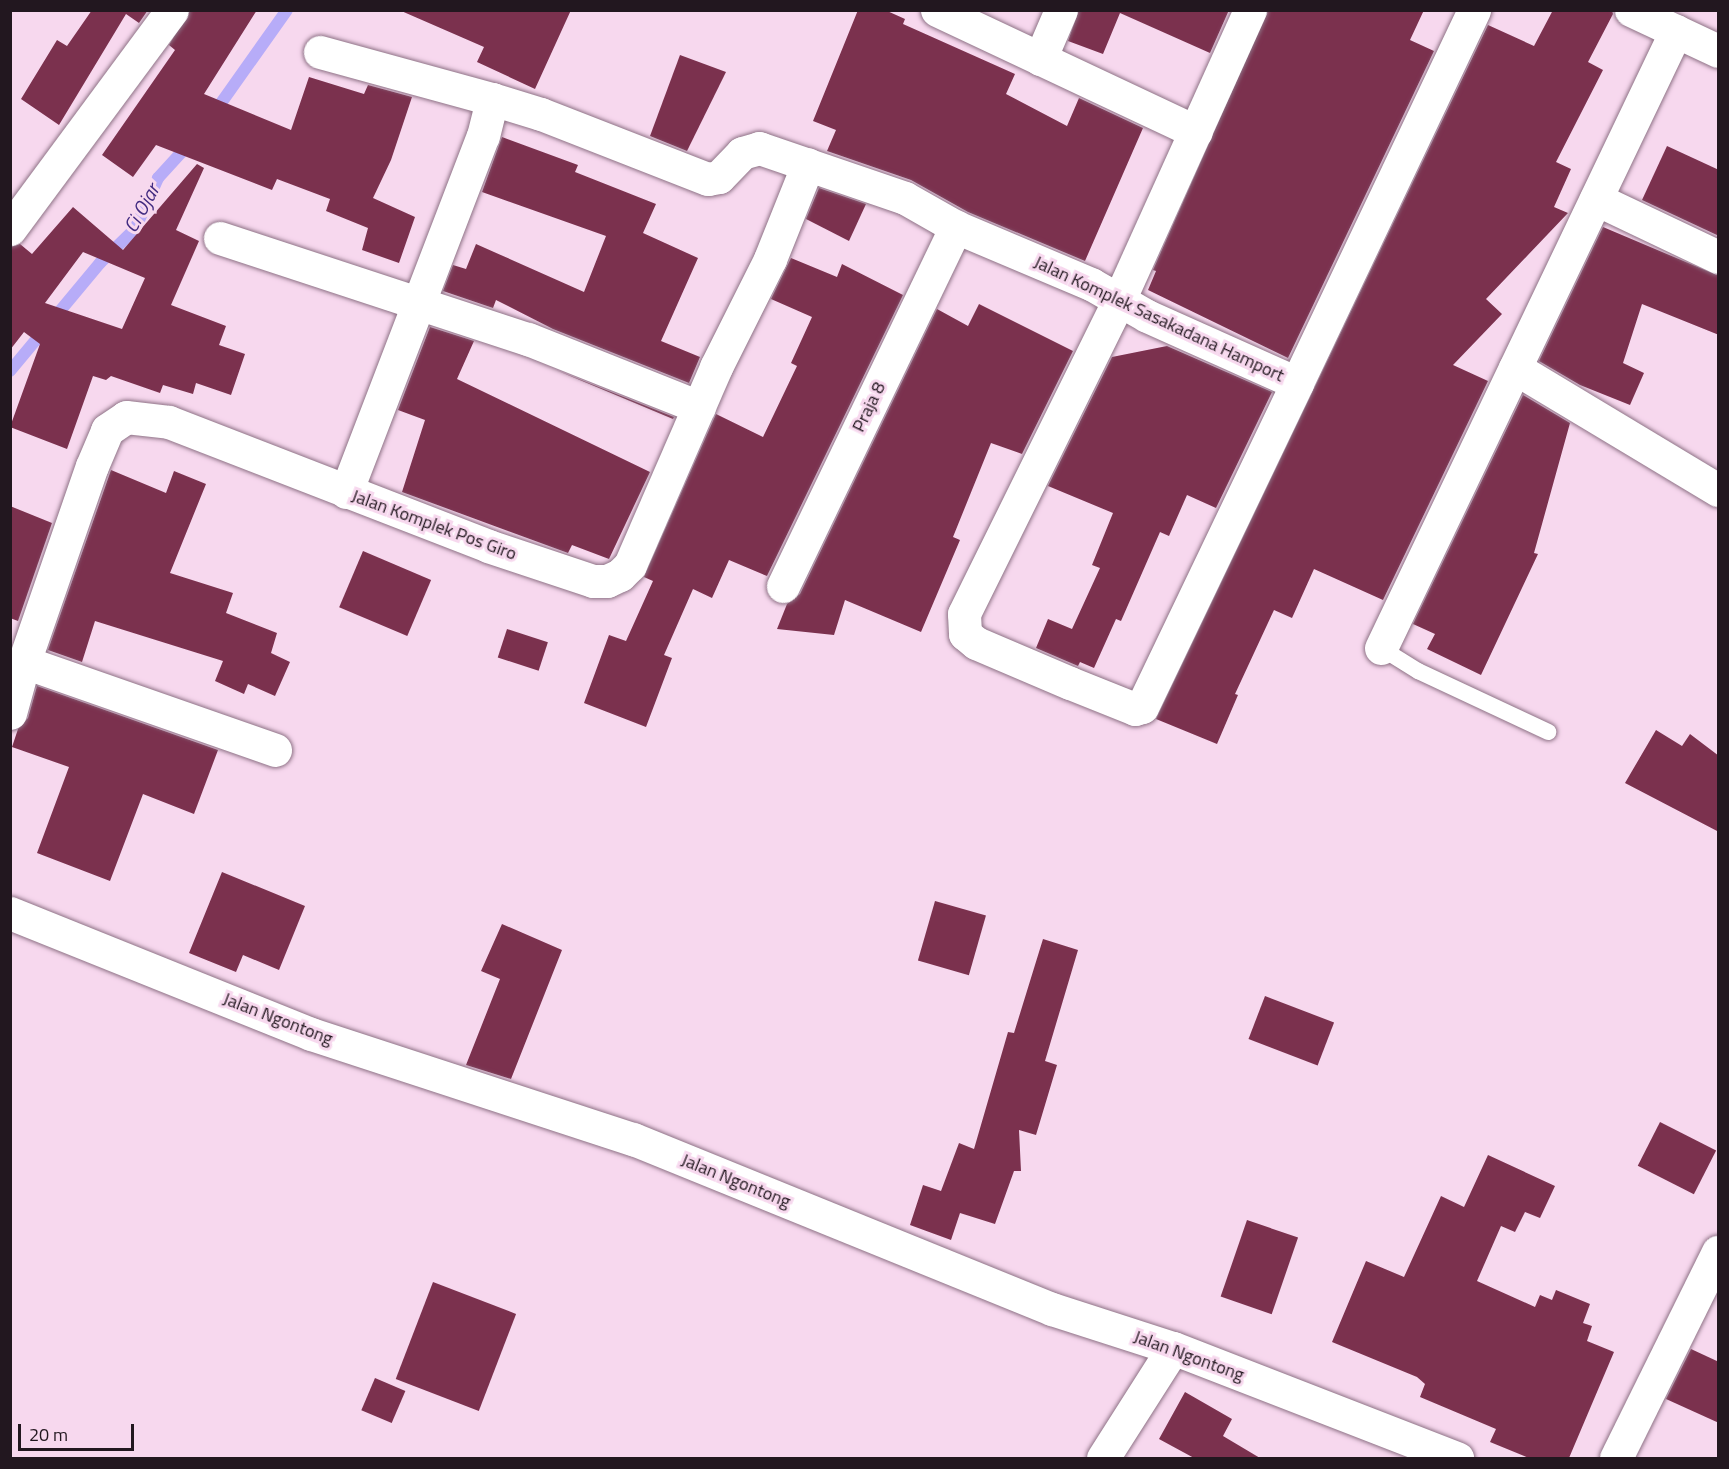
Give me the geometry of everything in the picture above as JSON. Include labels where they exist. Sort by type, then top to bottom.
[{"type":"street","points":[[15,216],[172,10]]},
{"type":"street","points":[[937,10],[1196,132]]},
{"type":"street","points":[[1040,59],[1061,10]]},
{"type":"street","points":[[1250,10],[1119,300],[964,614],[965,634],[976,643],[1135,709],[1142,707],[1297,383]]},
{"type":"street","name":"Jalan Komplek Sasakadana Hamport","points":[[320,52],[541,114],[708,179],[719,177],[747,150],[759,148],[808,164],[905,198],[956,227],[1091,284],[1119,300],[1297,383],[1474,10]]},
{"type":"street","points":[[1631,10],[1719,51]]},
{"type":"street","points":[[1381,648],[1676,31]]},
{"type":"street","points":[[346,492],[483,136],[492,99]]},
{"type":"street","name":"Jalan Komplek Pos Giro","points":[[10,713],[24,662],[92,466],[107,430],[114,423],[140,416],[169,422],[488,546],[593,581],[607,581],[630,565],[699,407],[770,259],[808,164]]},
{"type":"street","points":[[1596,199],[1719,257]]},
{"type":"street","name":"Praja 8","points":[[783,586],[956,227]]},
{"type":"street","points":[[220,238],[419,301],[528,339],[699,407]]},
{"type":"street","points":[[1515,368],[1719,490]]},
{"type":"street","points":[[24,662],[275,750]]},
{"type":"street","name":"Jalan Ngontong","points":[[10,913],[311,1034],[633,1139],[1052,1309],[1173,1347],[1457,1458]]},
{"type":"street","points":[[1616,1458],[1719,1252]]},
{"type":"street","points":[[1103,1458],[1173,1347]]},
{"type":"lane","points":[[1381,648],[1418,671],[1548,732]]},
{"type":"building","points":[[92,10],[148,10],[139,23],[126,14],[59,125],[21,99],[57,40],[67,46]]},
{"type":"building","points":[[190,10],[257,10],[204,94],[291,130],[309,77],[364,94],[368,85],[412,97],[391,160],[373,198],[415,217],[399,263],[362,250],[368,228],[326,211],[330,199],[277,179],[272,190],[156,145],[133,177],[102,155],[175,50],[169,45]]},
{"type":"building","points":[[399,10],[571,10],[535,89],[477,62],[484,47]]},
{"type":"building","points":[[858,10],[885,10],[905,19],[903,24],[1015,74],[1006,94],[1067,126],[1079,98],[1143,128],[1085,261],[968,212],[911,180],[827,151],[836,130],[813,121]]},
{"type":"building","points":[[1079,10],[1229,10],[1210,53],[1120,13],[1103,54],[1068,41]]},
{"type":"building","points":[[1268,10],[1424,10],[1410,40],[1434,51],[1288,358],[1148,290],[1156,271],[1153,270]]},
{"type":"building","points":[[1553,10],[1612,10],[1613,14],[1588,62],[1603,70],[1556,162],[1571,169],[1554,207],[1568,213],[1486,299],[1502,314],[1453,365],[1488,381],[1383,600],[1314,569],[1292,618],[1274,610],[1235,694],[1238,695],[1217,744],[1156,719],[1488,25],[1534,46]]},
{"type":"building","points":[[680,55],[726,72],[687,151],[650,136]]},
{"type":"building","points":[[502,137],[578,165],[575,172],[656,204],[643,233],[698,258],[661,341],[700,357],[689,383],[553,329],[496,300],[493,308],[443,291],[453,265],[466,269],[476,244],[584,292],[606,236],[482,192]]},
{"type":"building","points":[[1667,146],[1719,170],[1719,236],[1642,200]]},
{"type":"building","points":[[197,164],[204,168],[176,230],[199,241],[171,305],[226,326],[219,345],[245,354],[231,395],[196,383],[193,394],[163,385],[160,393],[111,376],[106,380],[93,376],[67,449],[10,427],[40,344],[24,332],[10,350],[10,247],[20,244],[32,254],[73,207],[123,250]],"holes":[[[83,252],[145,278],[122,329],[45,303]]]},
{"type":"building","points":[[819,188],[866,204],[849,241],[806,219]]},
{"type":"building","points":[[1603,227],[1719,276],[1719,335],[1642,304],[1623,363],[1644,373],[1630,405],[1580,385],[1539,361]]},
{"type":"building","points":[[791,258],[837,277],[842,264],[903,295],[767,576],[729,560],[712,598],[693,589],[664,655],[672,658],[646,727],[584,703],[609,635],[626,641],[653,581],[644,577],[716,414],[763,437],[797,366],[791,363],[812,317],[771,299]]},
{"type":"building","points":[[979,304],[1073,351],[1022,454],[991,443],[953,537],[960,540],[921,632],[845,600],[834,635],[777,629],[787,604],[800,594],[937,309],[968,326]]},
{"type":"building","points":[[430,327],[474,341],[457,379],[650,472],[609,559],[572,545],[568,553],[402,492],[425,420],[398,410]]},
{"type":"building","points":[[1167,346],[1272,392],[1216,508],[1187,495],[1169,536],[1160,532],[1121,621],[1116,619],[1094,668],[1080,662],[1078,666],[1036,648],[1048,619],[1072,629],[1100,568],[1092,565],[1113,513],[1048,486],[1112,357]]},
{"type":"building","points":[[556,370],[674,417],[673,419]]},
{"type":"building","points":[[1523,395],[1570,423],[1534,553],[1538,554],[1481,675],[1427,649],[1435,634],[1413,624]]},
{"type":"building","points":[[111,470],[166,493],[174,471],[206,484],[170,573],[233,593],[226,613],[277,633],[271,653],[290,662],[275,696],[248,684],[244,694],[215,681],[223,661],[95,621],[82,662],[48,650]]},
{"type":"building","points":[[10,506],[52,523],[18,621],[10,618]]},
{"type":"building","points":[[363,551],[431,580],[407,636],[339,607]]},
{"type":"building","points":[[507,629],[548,642],[539,671],[498,658]]},
{"type":"building","points":[[37,686],[218,750],[194,814],[143,794],[110,881],[37,853],[69,767],[12,747],[18,729],[28,718]]},
{"type":"building","points":[[1656,730],[1682,746],[1690,734],[1719,756],[1719,832],[1625,783]]},
{"type":"building","points":[[222,872],[305,906],[279,970],[243,955],[236,972],[189,953]]},
{"type":"building","points":[[935,901],[986,916],[969,975],[918,961]]},
{"type":"building","points":[[502,924],[562,950],[511,1079],[466,1065],[500,979],[481,971]]},
{"type":"building","points":[[1043,939],[1078,950],[1045,1061],[1057,1065],[1036,1135],[1019,1130],[1021,1171],[1014,1171],[995,1224],[960,1213],[951,1240],[910,1225],[923,1185],[941,1191],[959,1143],[974,1149],[1008,1032],[1014,1033]]},
{"type":"building","points":[[1265,996],[1334,1023],[1318,1065],[1249,1039]]},
{"type":"building","points":[[1660,1122],[1716,1151],[1694,1194],[1638,1166]]},
{"type":"building","points":[[1488,1155],[1555,1186],[1540,1218],[1525,1212],[1515,1232],[1501,1226],[1477,1281],[1535,1307],[1540,1295],[1552,1300],[1556,1290],[1590,1304],[1583,1323],[1592,1326],[1587,1341],[1614,1352],[1569,1458],[1529,1458],[1490,1442],[1496,1429],[1420,1397],[1425,1384],[1417,1377],[1332,1342],[1366,1261],[1404,1277],[1441,1196],[1464,1207]]},
{"type":"building","points":[[1247,1220],[1298,1238],[1272,1314],[1221,1297]]},
{"type":"building","points":[[433,1282],[516,1314],[479,1411],[396,1379]]},
{"type":"building","points":[[1691,1349],[1719,1362],[1719,1423],[1666,1399]]},
{"type":"building","points":[[375,1378],[405,1391],[392,1423],[361,1410]]},
{"type":"building","points":[[1185,1392],[1232,1419],[1223,1436],[1260,1458],[1194,1458],[1159,1439]]},
{"type":"waterway","name":"Ci Ojar","points":[[214,113],[287,10]]},
{"type":"waterway","name":"Ci Ojar","points":[[10,371],[100,263],[135,229],[158,178],[190,143]]}]
